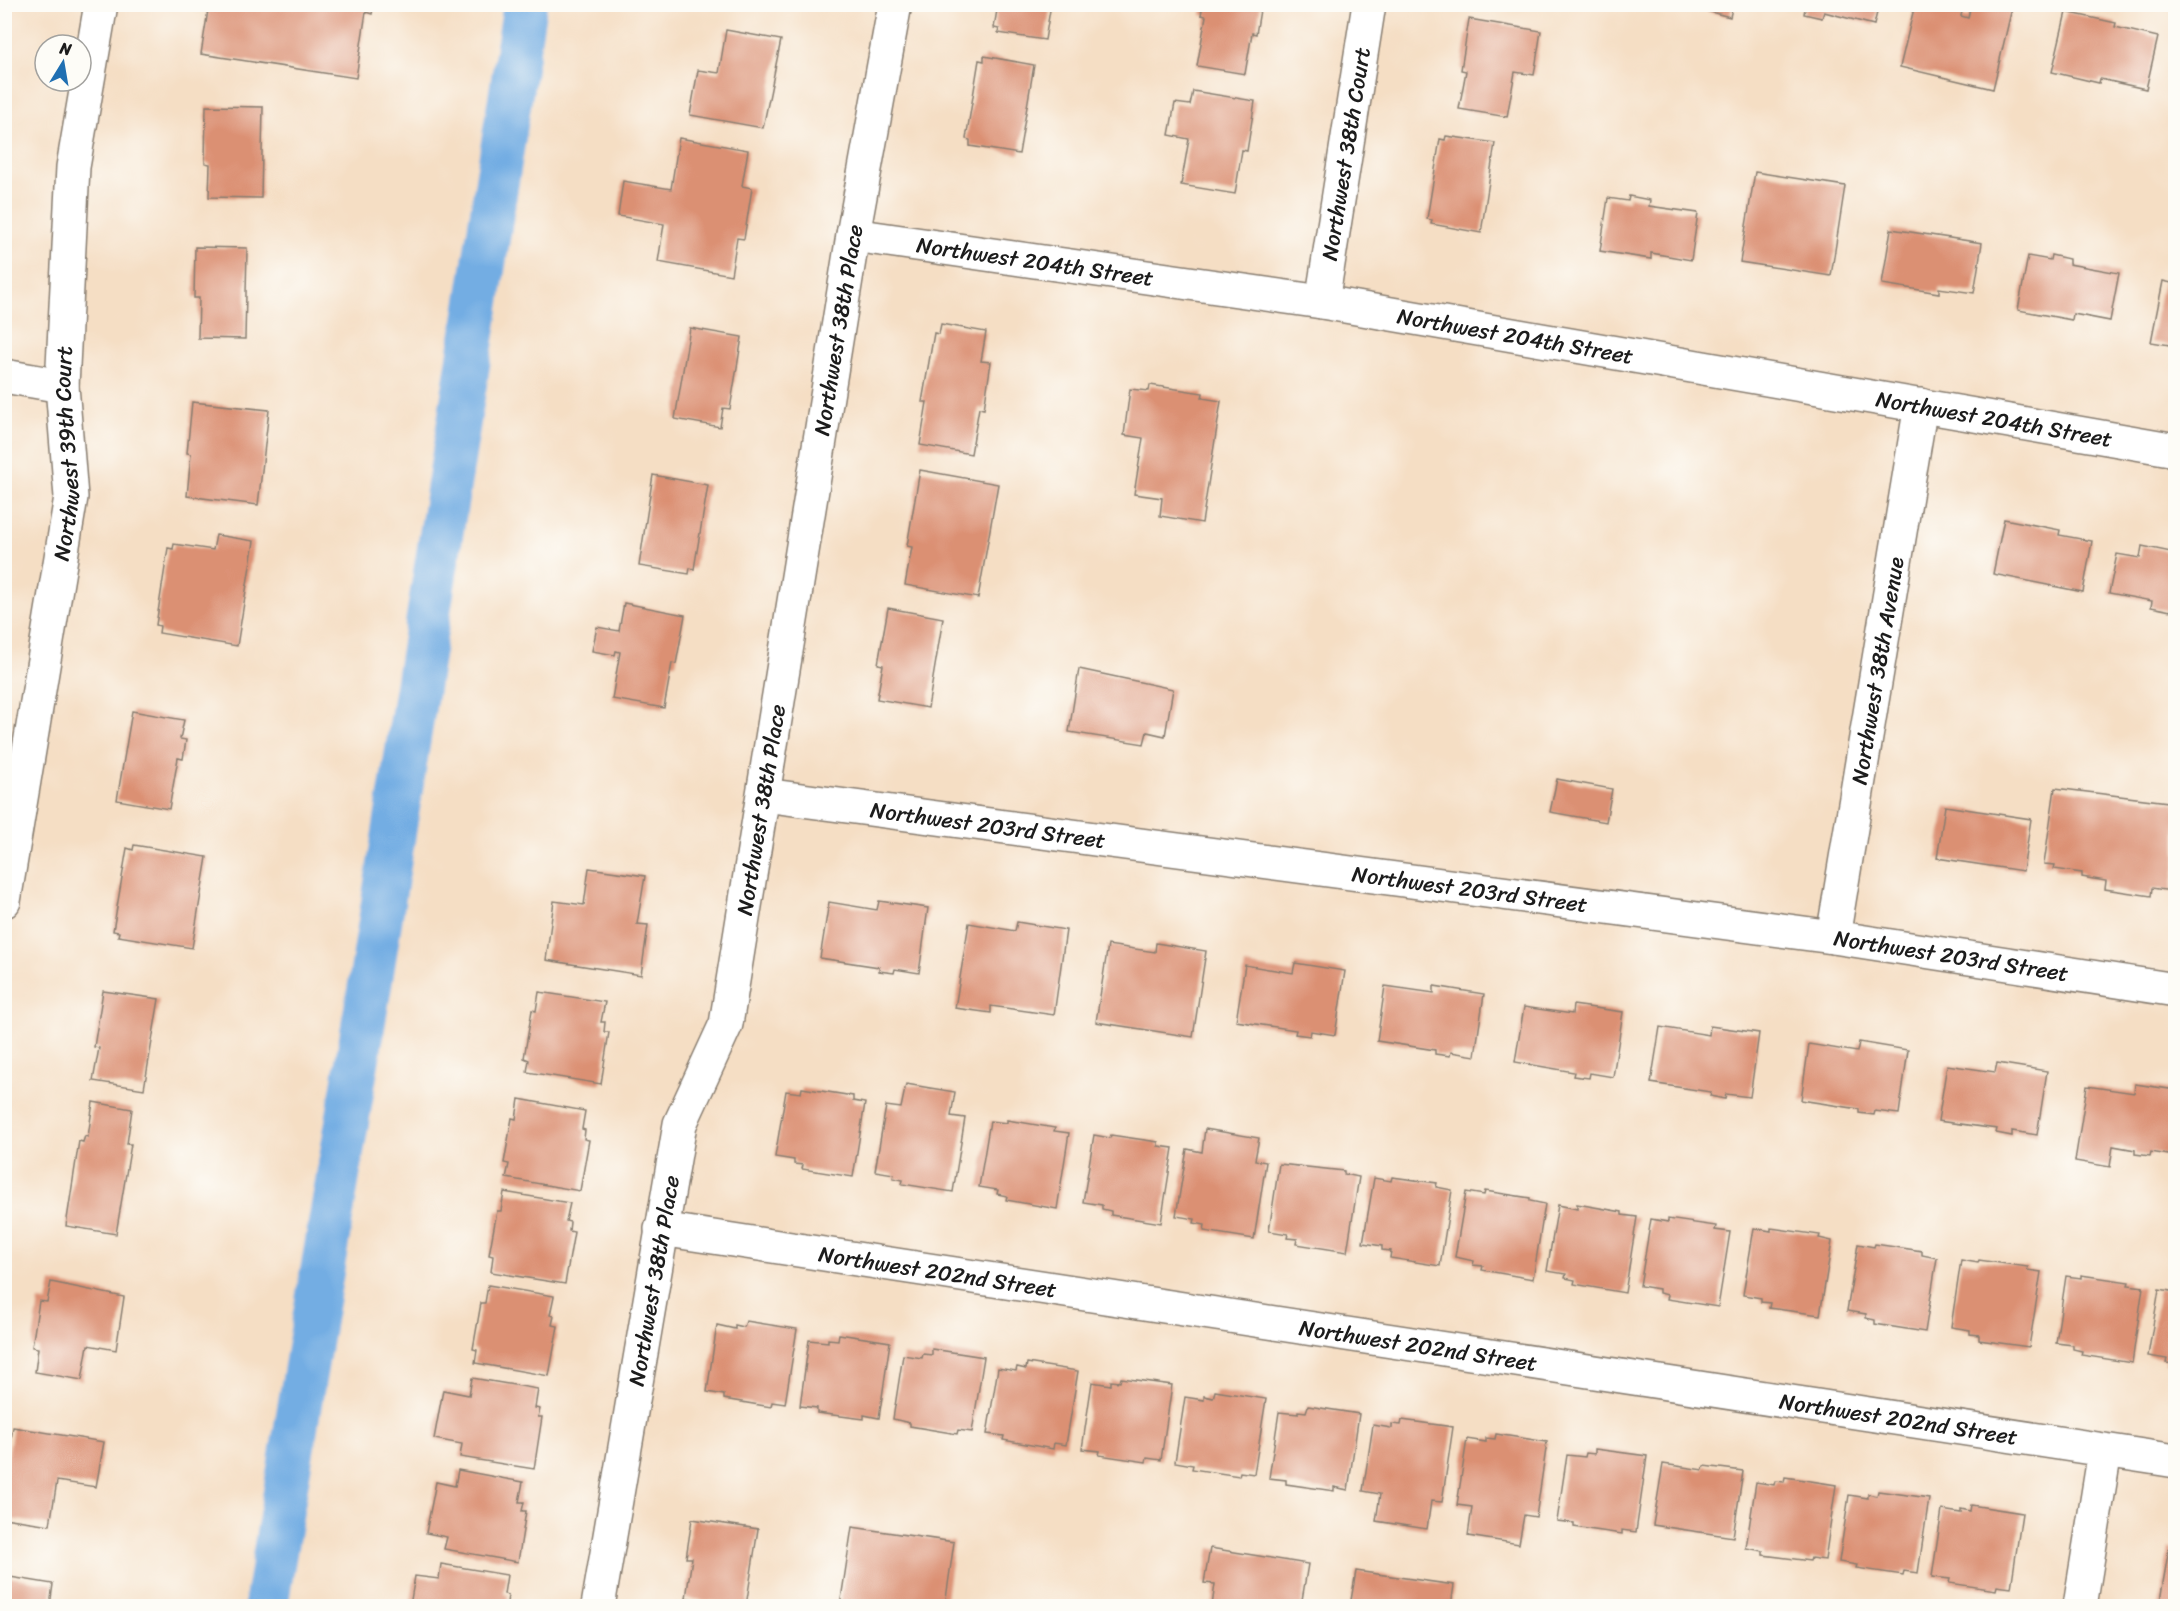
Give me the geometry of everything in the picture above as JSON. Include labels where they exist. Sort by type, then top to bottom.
[{"type":"street","name":"Northwest 39th Court","points":[[4,901],[71,497],[62,386],[73,167],[100,4]]},
{"type":"street","name":"Northwest 38th Place","points":[[598,1606],[680,1124],[726,1024],[853,235],[895,4]]},
{"type":"street","name":"Northwest 38th Court","points":[[1322,302],[1369,4]]},
{"type":"street","name":"Northwest 204th Street","points":[[853,235],[1322,302],[2175,450]]},
{"type":"street","points":[[4,376],[62,386]]},
{"type":"street","name":"Northwest 38th Avenue","points":[[1833,937],[1920,405]]},
{"type":"street","name":"Northwest 203rd Street","points":[[764,795],[1833,937],[2175,990]]},
{"type":"street","name":"Northwest 202nd Street","points":[[661,1229],[2175,1461]]},
{"type":"street","points":[[2080,1606],[2105,1451]]},
{"type":"building","points":[[209,4],[374,4],[372,14],[366,12],[356,78],[201,54]]},
{"type":"building","points":[[998,4],[1051,4],[1045,40],[998,33],[999,29],[994,28]]},
{"type":"building","points":[[1203,4],[1261,4],[1256,34],[1252,33],[1245,74],[1197,66],[1206,16],[1201,15]]},
{"type":"building","points":[[1680,4],[1733,4],[1730,17]]},
{"type":"building","points":[[1794,4],[1879,4],[1874,25],[1824,12],[1822,18],[1804,14],[1805,8]]},
{"type":"building","points":[[1915,4],[1963,7],[1961,16],[1968,18],[1971,4],[2013,4],[1993,89],[1900,67]]},
{"type":"building","points":[[2066,12],[2116,23],[2115,27],[2158,37],[2146,89],[2100,79],[2099,83],[2052,72]]},
{"type":"building","points":[[1469,19],[1541,31],[1534,75],[1515,72],[1507,117],[1459,109],[1466,71],[1461,70]]},
{"type":"building","points":[[726,30],[781,40],[763,128],[690,115],[698,70],[719,73]]},
{"type":"building","points":[[984,56],[1034,65],[1019,154],[970,146],[970,140],[966,139],[979,60],[984,61]]},
{"type":"building","points":[[2176,59],[2176,92],[2167,90]]},
{"type":"building","points":[[1193,91],[1255,101],[1247,151],[1242,150],[1235,194],[1181,185],[1189,139],[1169,135],[1175,103],[1190,105]]},
{"type":"building","points":[[206,106],[263,107],[261,198],[209,197],[210,164],[205,163]]},
{"type":"building","points":[[1446,136],[1495,143],[1481,233],[1431,224],[1432,220],[1427,219],[1440,139],[1445,140]]},
{"type":"building","points":[[679,138],[748,150],[742,186],[752,188],[744,239],[737,238],[731,275],[658,262],[664,224],[618,216],[623,181],[671,189]]},
{"type":"building","points":[[1755,172],[1845,186],[1831,276],[1740,262]]},
{"type":"building","points":[[1629,196],[1650,200],[1649,206],[1698,213],[1691,260],[1651,253],[1651,259],[1600,251],[1608,198],[1628,201]]},
{"type":"building","points":[[1891,229],[1982,243],[1974,293],[1939,288],[1939,293],[1882,284]]},
{"type":"building","points":[[195,247],[247,248],[245,339],[198,338],[199,298],[194,298]]},
{"type":"building","points":[[2051,255],[2069,259],[2069,264],[2119,273],[2110,321],[2073,314],[2072,320],[2018,310],[2028,256],[2050,260]]},
{"type":"building","points":[[2163,281],[2176,284],[2176,346],[2151,342]]},
{"type":"building","points":[[941,324],[986,332],[981,361],[991,362],[984,409],[979,408],[971,454],[920,445],[927,402],[922,402],[934,333],[939,334]]},
{"type":"building","points":[[690,328],[742,337],[730,409],[723,408],[720,427],[675,419]]},
{"type":"building","points":[[1150,385],[1203,393],[1202,398],[1221,401],[1202,523],[1160,516],[1162,498],[1134,494],[1143,438],[1124,435],[1130,389],[1149,391]]},
{"type":"building","points":[[192,402],[269,410],[258,505],[187,496],[191,454],[187,453]]},
{"type":"building","points":[[920,470],[998,484],[978,598],[905,585],[912,547],[907,546]]},
{"type":"building","points":[[653,475],[708,485],[694,569],[690,568],[689,574],[639,566]]},
{"type":"building","points":[[2004,519],[2060,530],[2059,535],[2092,541],[2083,592],[1993,574]]},
{"type":"building","points":[[216,535],[254,541],[237,646],[159,633],[160,626],[156,625],[168,548],[173,549],[174,544],[213,550]]},
{"type":"building","points":[[2142,546],[2176,553],[2176,607],[2172,606],[2171,611],[2151,607],[2152,601],[2109,593],[2117,554],[2140,558]]},
{"type":"building","points":[[624,603],[685,615],[676,664],[672,663],[664,708],[612,699],[620,652],[616,651],[615,655],[592,651],[597,627],[619,631]]},
{"type":"building","points":[[888,608],[943,618],[928,708],[877,699],[883,665],[878,664]]},
{"type":"building","points":[[1079,669],[1173,689],[1165,736],[1147,732],[1144,744],[1069,732]]},
{"type":"building","points":[[132,711],[184,720],[180,739],[186,740],[183,759],[178,758],[169,809],[117,800]]},
{"type":"building","points":[[1557,779],[1612,789],[1606,822],[1550,812]]},
{"type":"building","points":[[2055,788],[2176,803],[2176,861],[2171,891],[2152,888],[2151,896],[2105,889],[2106,881],[2082,877],[2082,873],[2054,869],[2055,865],[2044,864]]},
{"type":"building","points":[[1945,806],[2031,819],[2023,871],[1937,858]]},
{"type":"building","points":[[134,845],[207,857],[192,948],[118,936],[119,932],[113,931],[127,848],[133,850]]},
{"type":"building","points":[[589,868],[645,876],[637,924],[648,925],[641,975],[546,960],[554,901],[584,905]]},
{"type":"building","points":[[879,901],[928,908],[919,973],[895,969],[894,973],[879,971],[879,967],[820,958],[829,902],[877,910]]},
{"type":"building","points":[[1017,922],[1066,930],[1054,1015],[991,1006],[991,1013],[955,1008],[969,923],[1015,931]]},
{"type":"building","points":[[1156,943],[1206,951],[1193,1037],[1096,1022],[1108,945],[1155,952]]},
{"type":"building","points":[[1295,963],[1345,971],[1335,1035],[1311,1031],[1310,1036],[1295,1034],[1296,1030],[1236,1021],[1245,965],[1293,973]]},
{"type":"building","points":[[1385,986],[1434,993],[1434,986],[1484,994],[1475,1056],[1451,1052],[1450,1056],[1435,1054],[1435,1050],[1377,1041]]},
{"type":"building","points":[[103,991],[159,999],[144,1089],[93,1081],[99,1048],[94,1047]]},
{"type":"building","points":[[539,992],[605,1002],[601,1022],[605,1022],[604,1032],[609,1032],[601,1084],[527,1072],[529,1060],[524,1058],[532,1010],[536,1011]]},
{"type":"building","points":[[1573,1005],[1623,1012],[1613,1077],[1590,1073],[1589,1078],[1573,1076],[1574,1072],[1515,1062],[1524,1007],[1572,1014]]},
{"type":"building","points":[[1710,1026],[1759,1033],[1750,1097],[1726,1094],[1725,1099],[1710,1096],[1711,1092],[1651,1083],[1660,1027],[1709,1035]]},
{"type":"building","points":[[1859,1042],[1908,1050],[1899,1114],[1875,1111],[1874,1115],[1859,1113],[1859,1109],[1801,1100],[1809,1044],[1857,1052]]},
{"type":"building","points":[[1997,1063],[2047,1071],[2037,1135],[2012,1131],[2012,1136],[1996,1133],[1997,1129],[1938,1121],[1947,1065],[1995,1072]]},
{"type":"building","points":[[906,1084],[955,1092],[951,1116],[965,1118],[953,1192],[902,1184],[903,1180],[893,1178],[894,1174],[875,1171],[886,1106],[901,1108]]},
{"type":"building","points":[[2135,1084],[2176,1090],[2175,1156],[2151,1152],[2150,1156],[2135,1154],[2135,1150],[2113,1146],[2110,1167],[2075,1161],[2087,1086],[2134,1093]]},
{"type":"building","points":[[802,1088],[853,1096],[853,1101],[865,1103],[853,1177],[802,1169],[803,1165],[794,1164],[794,1160],[775,1157],[786,1091],[801,1093]]},
{"type":"building","points":[[519,1099],[585,1111],[582,1129],[585,1130],[584,1139],[589,1140],[580,1191],[506,1178],[509,1164],[504,1163],[512,1118],[516,1119]]},
{"type":"building","points":[[93,1102],[132,1109],[127,1144],[131,1144],[116,1234],[66,1226],[79,1141],[83,1142],[85,1136],[88,1137]]},
{"type":"building","points":[[1007,1120],[1055,1128],[1054,1131],[1069,1133],[1057,1209],[1006,1200],[1007,1196],[997,1194],[998,1190],[979,1187],[990,1121],[1007,1123]]},
{"type":"building","points":[[1205,1129],[1259,1138],[1255,1160],[1266,1162],[1254,1239],[1204,1231],[1205,1225],[1194,1223],[1195,1219],[1176,1216],[1187,1149],[1202,1152]]},
{"type":"building","points":[[1094,1135],[1110,1138],[1111,1135],[1158,1142],[1158,1146],[1173,1148],[1161,1223],[1111,1215],[1111,1211],[1102,1209],[1102,1205],[1083,1202]]},
{"type":"building","points":[[1279,1164],[1344,1171],[1344,1174],[1359,1177],[1347,1252],[1296,1244],[1297,1239],[1287,1238],[1288,1234],[1269,1231]]},
{"type":"building","points":[[1392,1177],[1437,1183],[1436,1187],[1452,1190],[1440,1266],[1390,1258],[1391,1251],[1382,1250],[1382,1246],[1363,1243],[1374,1178],[1391,1181]]},
{"type":"building","points":[[1485,1191],[1530,1198],[1530,1201],[1545,1204],[1533,1279],[1482,1270],[1483,1266],[1473,1265],[1474,1261],[1455,1257],[1466,1192],[1484,1195]]},
{"type":"building","points":[[504,1192],[570,1203],[566,1221],[570,1222],[569,1231],[574,1232],[565,1284],[491,1272],[493,1256],[489,1255],[497,1211],[501,1211]]},
{"type":"building","points":[[1577,1204],[1637,1217],[1625,1293],[1574,1284],[1575,1280],[1565,1278],[1566,1274],[1547,1271],[1558,1205],[1577,1209]]},
{"type":"building","points":[[1651,1219],[1668,1222],[1668,1219],[1716,1226],[1715,1230],[1730,1232],[1718,1307],[1667,1299],[1668,1295],[1659,1293],[1659,1289],[1640,1286]]},
{"type":"building","points":[[1754,1228],[1820,1235],[1819,1238],[1832,1241],[1820,1315],[1769,1308],[1770,1303],[1761,1302],[1761,1298],[1743,1295]]},
{"type":"building","points":[[1858,1244],[1874,1247],[1875,1244],[1922,1251],[1922,1255],[1937,1258],[1925,1332],[1875,1324],[1875,1320],[1866,1318],[1866,1314],[1847,1311]]},
{"type":"building","points":[[1961,1260],[1978,1263],[1979,1260],[2028,1267],[2027,1270],[2041,1272],[2029,1347],[1979,1340],[1979,1335],[1970,1334],[1970,1330],[1951,1327]]},
{"type":"building","points":[[2081,1275],[2129,1282],[2128,1285],[2143,1287],[2132,1363],[2081,1355],[2082,1351],[2073,1349],[2073,1345],[2056,1343],[2066,1276],[2081,1278]]},
{"type":"building","points":[[51,1282],[124,1297],[116,1350],[88,1345],[82,1380],[35,1372],[38,1348],[32,1347],[39,1301],[47,1302]]},
{"type":"building","points":[[488,1285],[554,1296],[550,1315],[554,1316],[552,1325],[558,1326],[549,1376],[475,1363],[477,1350],[473,1349],[481,1303],[485,1303]]},
{"type":"building","points":[[2159,1289],[2176,1292],[2176,1364],[2166,1363],[2167,1359],[2148,1356]]},
{"type":"building","points":[[746,1321],[797,1329],[785,1404],[772,1402],[771,1407],[724,1399],[724,1395],[707,1392],[717,1325],[735,1329],[735,1325],[744,1327]]},
{"type":"building","points":[[839,1334],[890,1342],[879,1418],[864,1415],[864,1419],[817,1413],[817,1408],[800,1406],[809,1340],[828,1342],[828,1339],[838,1340]]},
{"type":"building","points":[[932,1349],[984,1357],[972,1432],[958,1430],[957,1434],[910,1426],[910,1423],[893,1419],[903,1355],[922,1358],[923,1354],[932,1355]]},
{"type":"building","points":[[1027,1363],[1078,1371],[1066,1445],[1054,1443],[1053,1449],[1003,1440],[1004,1436],[987,1434],[998,1368],[1016,1371],[1017,1367],[1026,1369]]},
{"type":"building","points":[[472,1378],[538,1389],[535,1408],[540,1409],[538,1417],[542,1417],[534,1469],[460,1457],[462,1444],[434,1439],[443,1390],[469,1395]]},
{"type":"building","points":[[1121,1378],[1172,1385],[1161,1460],[1147,1458],[1146,1462],[1099,1455],[1100,1451],[1082,1449],[1092,1382],[1111,1385],[1111,1381],[1120,1382]]},
{"type":"building","points":[[1215,1391],[1266,1399],[1254,1474],[1240,1472],[1239,1476],[1192,1469],[1193,1465],[1175,1462],[1185,1397],[1204,1400],[1204,1396],[1213,1398]]},
{"type":"building","points":[[1308,1406],[1359,1414],[1348,1490],[1334,1487],[1334,1491],[1286,1484],[1286,1480],[1269,1478],[1279,1412],[1298,1414],[1298,1411],[1306,1412]]},
{"type":"building","points":[[1402,1420],[1453,1427],[1442,1502],[1431,1501],[1427,1529],[1376,1521],[1380,1494],[1363,1491],[1373,1425],[1392,1428],[1392,1424],[1401,1425]]},
{"type":"building","points":[[13,1427],[104,1442],[96,1487],[57,1481],[50,1525],[4,1518],[4,1478]]},
{"type":"building","points":[[1496,1434],[1547,1442],[1536,1517],[1524,1515],[1519,1544],[1468,1536],[1472,1507],[1457,1505],[1467,1439],[1486,1442],[1486,1438],[1495,1439]]},
{"type":"building","points":[[1595,1449],[1647,1456],[1636,1532],[1622,1530],[1622,1534],[1574,1527],[1574,1523],[1557,1521],[1567,1455],[1585,1457],[1586,1453],[1595,1454]]},
{"type":"building","points":[[1663,1464],[1703,1470],[1704,1466],[1743,1471],[1733,1537],[1653,1525]]},
{"type":"building","points":[[458,1470],[523,1482],[519,1502],[524,1502],[522,1511],[526,1511],[518,1562],[444,1549],[447,1537],[426,1533],[436,1482],[455,1486]]},
{"type":"building","points":[[1785,1477],[1836,1485],[1825,1560],[1811,1558],[1810,1561],[1763,1555],[1763,1551],[1746,1548],[1756,1482],[1774,1485],[1775,1481],[1784,1482]]},
{"type":"building","points":[[1878,1491],[1929,1498],[1918,1573],[1904,1571],[1903,1575],[1856,1568],[1857,1565],[1839,1562],[1849,1495],[1868,1498],[1868,1494],[1877,1496]]},
{"type":"building","points":[[1971,1505],[2022,1513],[2011,1588],[1997,1586],[1996,1590],[1949,1583],[1950,1579],[1932,1577],[1942,1510],[1961,1513],[1961,1509],[1970,1511]]},
{"type":"building","points":[[692,1519],[758,1529],[746,1606],[686,1598],[692,1558],[686,1558]]},
{"type":"building","points":[[852,1527],[954,1542],[945,1606],[840,1606]]},
{"type":"building","points":[[1210,1548],[1308,1564],[1301,1606],[1212,1606],[1215,1584],[1204,1583]]},
{"type":"building","points":[[2169,1548],[2176,1549],[2176,1606],[2159,1606]]},
{"type":"building","points":[[441,1564],[507,1575],[504,1594],[508,1595],[507,1603],[511,1604],[510,1606],[410,1606],[415,1576],[439,1579]]},
{"type":"building","points":[[1356,1571],[1454,1585],[1451,1606],[1350,1606]]},
{"type":"building","points":[[4,1576],[53,1584],[50,1606],[4,1606]]},
{"type":"waterway","points":[[266,1606],[370,985],[525,4]]}]
